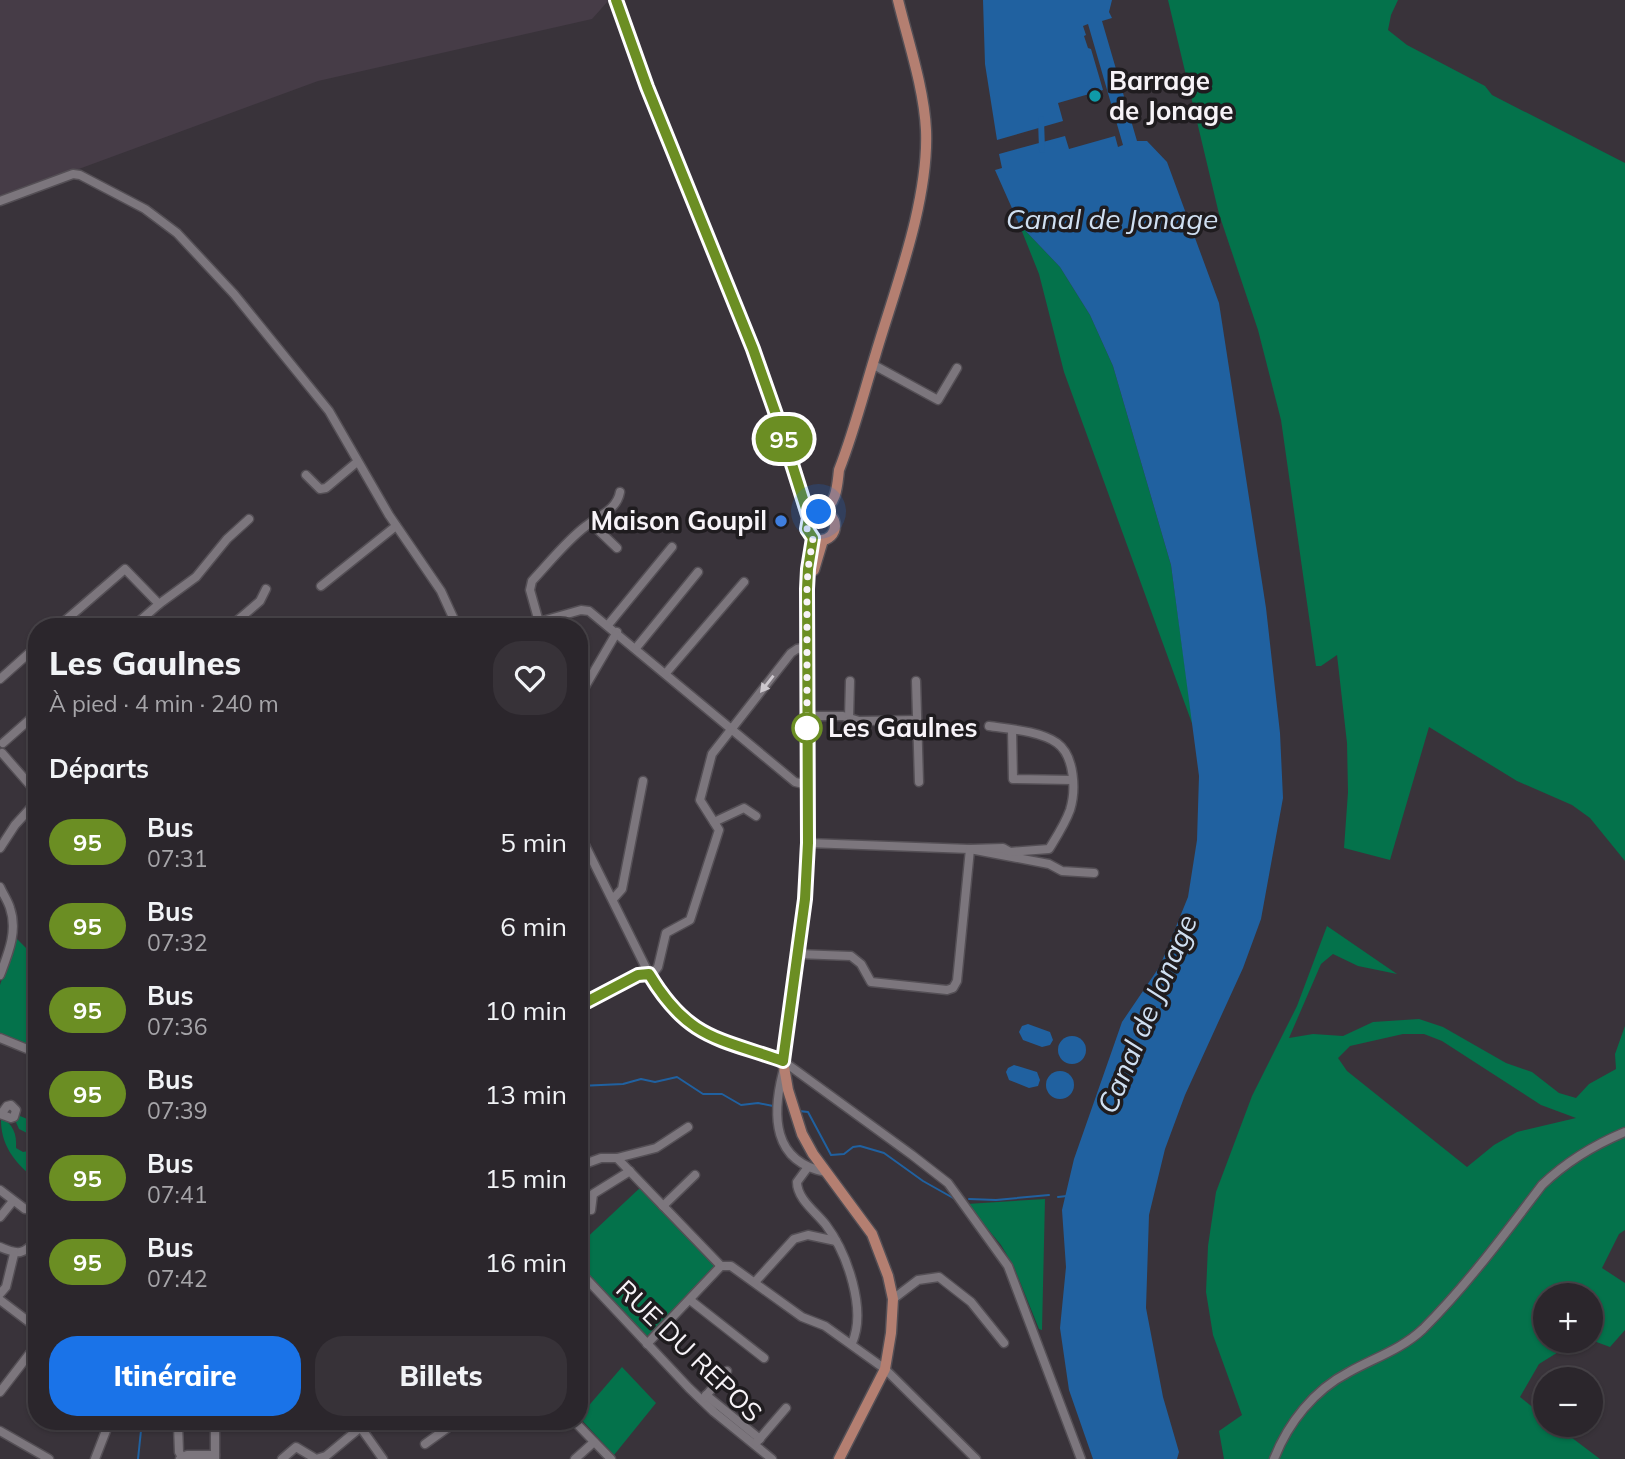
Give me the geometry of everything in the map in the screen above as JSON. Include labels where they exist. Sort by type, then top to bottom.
[{"type":"main road","points":[[616,0],[642,75],[753,349],[799,484],[816,514],[833,519]]},
{"type":"main road","points":[[818,539],[807,529],[816,514],[833,502],[839,470],[914,223],[922,185],[926,148],[923,108],[898,0]]},
{"type":"main road","points":[[839,1459],[885,1369],[893,1299],[872,1234],[826,1172],[802,1134],[795,1116],[784,1065],[805,899],[808,843],[808,569],[818,539],[833,533],[835,527],[833,519],[841,496],[845,453]]},
{"type":"street","points":[[0,201],[73,174],[88,178],[145,209],[177,233],[234,294],[328,411],[396,526],[441,592],[453,618]]},
{"type":"street","points":[[872,365],[938,400],[957,368]]},
{"type":"street","points":[[306,475],[320,489],[326,488],[357,462]]},
{"type":"street","points":[[538,618],[530,590],[532,582],[587,525],[600,518],[617,501],[620,492]]},
{"type":"street","points":[[143,618],[195,578],[227,539],[249,519]]},
{"type":"street","points":[[593,522],[618,548]]},
{"type":"street","points":[[321,586],[396,526]]},
{"type":"street","points":[[608,625],[672,547]]},
{"type":"street","points":[[69,618],[125,569],[159,604]]},
{"type":"street","points":[[636,648],[698,572]]},
{"type":"street","points":[[666,673],[744,582]]},
{"type":"street","points":[[240,618],[260,601],[266,589]]},
{"type":"street","points":[[553,618],[581,610],[590,611],[795,782],[808,785]]},
{"type":"street","points":[[588,682],[617,632]]},
{"type":"street","points":[[588,1001],[638,975],[649,974],[658,967],[666,933],[690,920],[719,830],[700,800],[712,754],[791,653],[807,642]]},
{"type":"street","points":[[0,679],[28,654]]},
{"type":"street","points":[[849,718],[850,681]]},
{"type":"street","points":[[916,681],[919,782]]},
{"type":"street","points":[[807,716],[859,721],[916,720]]},
{"type":"street","points":[[28,720],[1,742],[5,748],[1,754],[28,783]]},
{"type":"street","points":[[808,843],[1003,848],[1010,852],[1049,849],[1071,807],[1072,780],[1069,759],[1058,743],[1048,738],[989,726]]},
{"type":"street","points":[[1012,730],[1013,779],[1072,780]]},
{"type":"street","points":[[613,899],[622,889],[643,781]]},
{"type":"street","points":[[714,822],[744,808],[756,816]]},
{"type":"street","points":[[0,848],[28,811]]},
{"type":"street","points":[[970,849],[1049,864],[1062,871],[1094,873]]},
{"type":"street","points":[[797,954],[851,956],[861,964],[871,982],[947,990],[953,988],[957,981],[970,849]]},
{"type":"street","points":[[588,850],[649,974],[688,1023],[722,1042],[784,1065],[921,1162],[948,1183],[957,1194],[1008,1266],[1081,1459]]},
{"type":"street","points":[[0,887],[10,908],[13,927],[10,950],[0,975]]},
{"type":"street","points":[[0,1038],[28,1049]]},
{"type":"street","points":[[784,1065],[778,1093],[778,1131],[782,1142],[808,1167],[826,1172]]},
{"type":"street","points":[[588,1163],[656,1148],[688,1127]]},
{"type":"street","points":[[1275,1459],[1283,1436],[1309,1403],[1346,1373],[1390,1352],[1422,1330],[1465,1284],[1542,1185],[1598,1144],[1625,1132]]},
{"type":"street","points":[[617,1158],[722,1266],[731,1266],[802,1317],[825,1326],[852,1343],[885,1369],[976,1459]]},
{"type":"street","points":[[808,1167],[797,1182],[797,1191],[828,1227],[855,1286],[858,1331],[852,1343]]},
{"type":"street","points":[[591,1210],[593,1194],[630,1171]]},
{"type":"street","points":[[663,1206],[695,1175]]},
{"type":"street","points":[[0,1190],[28,1209]]},
{"type":"street","points":[[0,1217],[13,1201]]},
{"type":"street","points":[[755,1282],[794,1239],[808,1235],[836,1241]]},
{"type":"street","points":[[0,1247],[14,1254],[28,1250]]},
{"type":"street","points":[[0,1294],[6,1287],[14,1254]]},
{"type":"street","points":[[647,1344],[722,1266]]},
{"type":"street","points":[[893,1299],[918,1280],[939,1277],[971,1302],[1004,1343]]},
{"type":"street","name":"RUE DU REPOS","points":[[588,1281],[647,1344],[704,1398],[757,1442],[772,1459]]},
{"type":"street","points":[[0,1300],[28,1321]]},
{"type":"street","points":[[690,1300],[764,1358]]},
{"type":"street","points":[[0,1392],[28,1356]]},
{"type":"street","points":[[704,1398],[727,1371]]},
{"type":"street","points":[[757,1442],[786,1408]]},
{"type":"street","points":[[95,1459],[106,1430]]},
{"type":"street","points":[[178,1430],[181,1458],[215,1457],[215,1430]]},
{"type":"street","points":[[282,1459],[296,1447],[316,1459],[326,1457],[352,1430]]},
{"type":"street","points":[[362,1430],[383,1459]]},
{"type":"street","points":[[425,1444],[444,1430]]},
{"type":"street","points":[[583,1430],[611,1459]]},
{"type":"street","points":[[0,1431],[49,1459]]},
{"type":"street","points":[[575,1459],[594,1442]]},
{"type":"shaded area","points":[[0,0],[609,0],[592,19],[318,81],[0,198]]},
{"type":"green space","points":[[1168,0],[1398,0],[1388,30],[1407,45],[1485,86],[1492,95],[1625,163],[1625,861],[1590,818],[1572,805],[1517,781],[1429,727],[1390,860],[1344,848],[1348,792],[1347,743],[1337,655],[1321,666],[1316,666],[1281,420],[1258,330],[1219,214]]},
{"type":"green space","points":[[1019,224],[1060,267],[1090,315],[1113,366],[1171,565],[1193,726],[1064,372],[1039,274]]},
{"type":"green space","points":[[1327,926],[1397,974],[1358,966],[1333,954],[1321,964],[1289,1038],[1313,1034],[1343,1036],[1373,1022],[1419,1019],[1443,1027],[1506,1063],[1532,1072],[1559,1093],[1576,1098],[1589,1084],[1616,1069],[1615,1054],[1625,1026],[1625,1230],[1619,1234],[1602,1268],[1625,1283],[1625,1330],[1610,1347],[1603,1344],[1603,1283],[1533,1283],[1533,1353],[1557,1353],[1537,1367],[1533,1367],[1533,1374],[1520,1397],[1533,1407],[1533,1437],[1571,1437],[1600,1459],[1224,1459],[1219,1431],[1242,1415],[1213,1335],[1206,1292],[1208,1246],[1216,1192],[1252,1096],[1297,1006]],"holes":[[[1403,1034],[1424,1034],[1442,1041],[1541,1105],[1576,1118],[1517,1132],[1494,1145],[1467,1167],[1347,1071],[1338,1058],[1350,1046]]]},
{"type":"green space","points":[[16,938],[28,950],[28,1045],[0,1034],[0,985]]},
{"type":"green space","points":[[20,1116],[28,1119],[28,1134],[19,1129],[15,1120]]},
{"type":"green space","points":[[1,1117],[13,1130],[16,1148],[23,1152],[28,1151],[28,1173],[10,1152],[1,1127]]},
{"type":"green space","points":[[642,1186],[717,1265],[650,1337],[643,1337],[588,1278],[588,1237]]},
{"type":"green space","points":[[1045,1199],[1042,1330],[1039,1329],[1014,1267],[1001,1245],[967,1204]]},
{"type":"green space","points":[[622,1367],[656,1403],[614,1455],[588,1427],[588,1407]]},
{"type":"water","name":"Canal de Jonage","points":[[983,0],[1112,0],[1109,12],[1112,18],[1102,21],[1137,141],[1147,141],[1167,162],[1219,303],[1266,608],[1280,733],[1283,798],[1261,919],[1243,968],[1185,1095],[1165,1149],[1149,1215],[1146,1308],[1163,1397],[1179,1452],[1177,1459],[1093,1459],[1069,1390],[1060,1328],[1066,1267],[1062,1210],[1074,1159],[1122,1022],[1160,966],[1188,897],[1197,840],[1199,776],[1171,565],[1113,366],[1090,315],[1060,267],[1019,224],[995,170],[1002,168],[999,154],[1065,136],[1069,149],[1115,136],[1118,147],[1123,145],[1088,24],[1083,26],[1084,36],[1088,48],[1091,49],[1103,90],[1058,103],[1063,121],[997,140],[985,64]]},
{"type":"water","points":[[1028,1024],[1050,1032],[1053,1040],[1050,1045],[1042,1047],[1023,1040],[1019,1032],[1022,1026]]},
{"type":"water","points":[[1072,1036],[1082,1040],[1086,1050],[1082,1060],[1072,1064],[1062,1060],[1058,1050],[1062,1040]]},
{"type":"water","points":[[1014,1065],[1037,1072],[1040,1080],[1038,1086],[1029,1088],[1009,1080],[1006,1072]]},
{"type":"water","points":[[1060,1071],[1070,1075],[1074,1085],[1070,1095],[1060,1099],[1050,1095],[1046,1085],[1050,1075]]},
{"type":"waterway","name":"Canal de Jonage","points":[[1041,119],[1042,150]]},
{"type":"waterway","points":[[588,1086],[623,1084],[641,1079],[655,1082],[677,1077],[703,1094],[722,1094],[741,1105],[758,1103],[773,1106]]},
{"type":"waterway","points":[[799,1111],[808,1112],[831,1155],[844,1154],[853,1147],[860,1146],[884,1153],[923,1181],[955,1199]]},
{"type":"waterway","points":[[969,1199],[996,1200],[1049,1195]]},
{"type":"waterway","points":[[1058,1197],[1067,1196]]},
{"type":"waterway","points":[[138,1459],[141,1430]]},
{"type":"bus line","name":"95","points":[[588,1001],[638,975],[649,974],[674,1008],[688,1023],[703,1033],[713,1039],[783,1061],[805,899],[808,843],[807,589],[813,538],[807,529],[809,518],[753,349],[628,40],[616,0]]},
{"type":"place","name":"Barrage de Jonage","points":[[1095,96]]},
{"type":"place","name":"Maison Goupil","points":[[781,521]]},
{"type":"place","name":"Les Gaulnes","points":[[807,728]]},
{"type":"route","points":[[807,728],[807,589],[813,538],[806,525],[811,516],[819,512]]}]
